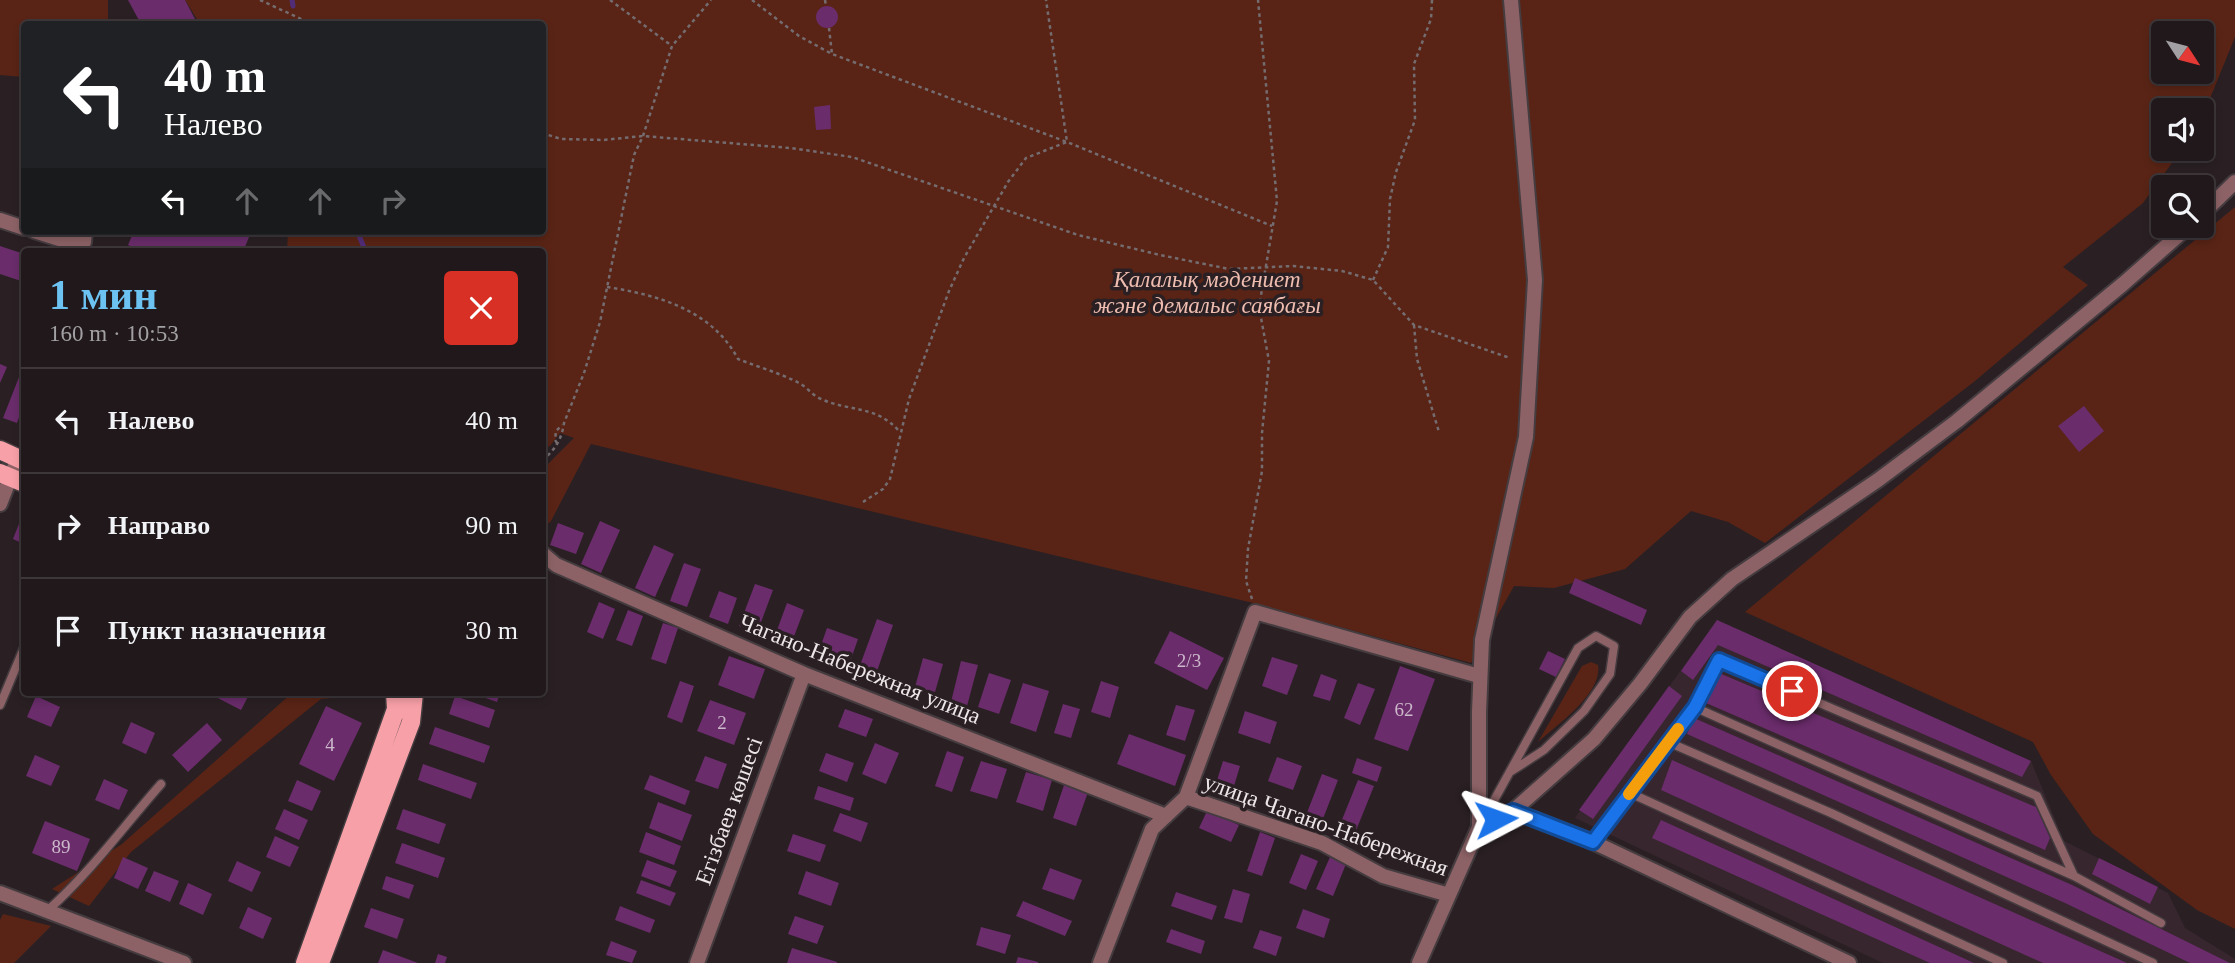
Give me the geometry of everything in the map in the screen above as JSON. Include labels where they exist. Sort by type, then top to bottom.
[{"type":"main road","points":[[0,450],[21,460]]},
{"type":"main road","points":[[305,963],[396,709],[395,696]]},
{"type":"main road","points":[[320,963],[411,722],[414,696]]},
{"type":"street","points":[[1419,963],[1479,827],[1479,676],[1482,640],[1526,438],[1535,280],[1511,0]]},
{"type":"street","points":[[2214,203],[2235,183]]},
{"type":"street","points":[[0,220],[21,227]]},
{"type":"street","points":[[47,235],[69,242],[84,242],[85,235]]},
{"type":"street","points":[[1479,827],[1513,811],[1594,739],[1690,617],[1732,579],[1878,480],[1957,421],[2175,238]]},
{"type":"street","points":[[0,504],[21,460]]},
{"type":"street","name":"Чагано-Набережная улица","points":[[546,556],[556,565],[804,674],[1166,816]]},
{"type":"street","points":[[1100,963],[1152,829],[1186,797],[1255,612],[1479,676]]},
{"type":"street","name":"Егізбаев көшесі","points":[[697,963],[804,674]]},
{"type":"street","name":"улица Чагано-Набережная","points":[[1186,797],[1322,844],[1383,876],[1449,895]]},
{"type":"street","points":[[1513,811],[1593,842],[1849,963]]},
{"type":"street","points":[[0,893],[184,963]]},
{"type":"lane","points":[[1479,827],[1578,648],[1596,636],[1614,646],[1610,674],[1584,711],[1544,750],[1510,772]]},
{"type":"lane","points":[[0,705],[21,655]]},
{"type":"lane","points":[[1593,842],[1695,707],[1719,660],[2037,796],[2074,876]]},
{"type":"lane","points":[[1695,707],[2074,876],[2161,923]]},
{"type":"lane","points":[[1668,742],[1831,813],[2153,963]]},
{"type":"lane","points":[[47,911],[81,879],[161,784]]},
{"type":"lane","points":[[1630,793],[2003,963]]},
{"type":"path","points":[[260,0],[306,21]]},
{"type":"path","points":[[610,0],[672,46]]},
{"type":"path","points":[[546,457],[551,454],[562,434],[593,349],[634,155],[643,136],[672,46],[711,0]]},
{"type":"path","points":[[752,0],[799,36],[832,54],[1067,142],[1272,226]]},
{"type":"path","points":[[825,0],[826,6]]},
{"type":"path","points":[[1046,0],[1067,142]]},
{"type":"path","points":[[1255,612],[1245,581],[1262,471],[1262,433],[1269,361],[1259,307],[1277,201],[1276,168],[1258,0]]},
{"type":"path","points":[[1373,280],[1388,247],[1393,186],[1415,120],[1413,64],[1431,19],[1432,0]]},
{"type":"path","points":[[829,28],[832,54]]},
{"type":"path","points":[[546,134],[561,139],[603,140],[643,136],[790,148],[852,157],[1078,235],[1160,255],[1229,269],[1293,266],[1342,271],[1373,280],[1414,325],[1510,358]]},
{"type":"path","points":[[863,502],[883,489],[890,478],[909,399],[964,258],[1008,182],[1026,158],[1067,142]]},
{"type":"path","points":[[607,287],[639,292],[673,303],[712,324],[731,345],[738,359],[801,384],[818,398],[858,410],[868,410],[889,419],[900,431]]},
{"type":"path","points":[[1414,325],[1417,359],[1439,432]]},
{"type":"path","points":[[557,443],[556,431],[564,423]]},
{"type":"shaded area","points":[[1717,620],[2031,761],[2064,841],[2168,893],[2185,928],[2235,959],[2235,963],[1883,963],[1575,818]]},
{"type":"green space","points":[[0,0],[108,0],[108,21],[21,21],[21,77],[0,75]]},
{"type":"green space","name":"Қалалық мәдениет және демалыс саябағы","points":[[185,0],[2235,0],[2235,37],[2210,98],[2151,98],[2151,161],[2173,161],[2163,175],[2151,175],[2151,192],[2143,203],[2063,267],[2088,285],[1975,381],[1765,543],[1728,522],[1691,511],[1625,569],[1554,588],[1514,586],[1471,663],[1253,603],[591,444],[551,521],[546,525],[546,466],[574,438],[560,433],[546,447],[546,248],[287,248],[288,235],[546,235],[546,21],[198,21]]},
{"type":"green space","points":[[2235,207],[2235,929],[2197,910],[2093,834],[2051,775],[2033,742],[1745,612],[2197,238],[2214,238],[2214,224]]},
{"type":"green space","points":[[1591,662],[1598,665],[1598,676],[1586,697],[1567,718],[1538,742],[1582,666]]},
{"type":"green space","points":[[289,696],[353,696],[321,699],[131,852],[89,906],[52,889],[122,844]]},
{"type":"green space","points":[[3,914],[51,926],[14,963],[0,963],[0,920]]},
{"type":"building","points":[[128,0],[185,0],[195,19],[191,21],[139,21]]},
{"type":"building","points":[[827,6],[835,9],[838,17],[835,25],[827,28],[819,25],[816,17],[819,9]]},
{"type":"building","points":[[830,105],[831,129],[816,130],[814,107]]},
{"type":"building","points":[[132,235],[250,235],[245,248],[135,248],[128,245]]},
{"type":"building","points":[[0,246],[21,253],[21,281],[0,274]]},
{"type":"building","points":[[0,364],[7,367],[0,383]]},
{"type":"building","points":[[21,372],[21,412],[17,423],[3,418]]},
{"type":"building","points":[[2084,406],[2104,431],[2079,452],[2058,426]]},
{"type":"building","points":[[21,519],[21,543],[13,539]]},
{"type":"building","points":[[600,521],[620,530],[601,573],[581,564]]},
{"type":"building","points":[[558,523],[584,533],[576,554],[550,545]]},
{"type":"building","points":[[654,545],[674,554],[655,597],[635,588]]},
{"type":"building","points":[[684,563],[701,569],[687,607],[670,601]]},
{"type":"building","points":[[1575,578],[1647,610],[1641,625],[1569,593]]},
{"type":"building","points":[[755,584],[773,590],[757,633],[739,626]]},
{"type":"building","points":[[719,591],[737,598],[728,624],[709,617]]},
{"type":"building","points":[[599,602],[615,609],[603,639],[587,632]]},
{"type":"building","points":[[787,603],[804,610],[790,647],[773,641]]},
{"type":"building","points":[[628,610],[643,616],[632,646],[616,640]]},
{"type":"building","points":[[877,619],[893,625],[876,674],[859,668]]},
{"type":"building","points":[[1717,620],[2031,761],[2022,777],[1718,645],[1693,680],[1681,671]]},
{"type":"building","points":[[663,623],[678,628],[666,664],[651,659]]},
{"type":"building","points":[[827,628],[858,639],[850,662],[819,651]]},
{"type":"building","points":[[1170,631],[1224,658],[1207,690],[1154,663]]},
{"type":"building","points":[[1548,651],[1565,659],[1556,677],[1539,669]]},
{"type":"building","points":[[729,656],[765,669],[754,699],[718,685]]},
{"type":"building","points":[[1272,657],[1298,665],[1287,695],[1262,686]]},
{"type":"building","points":[[923,658],[943,664],[935,692],[915,687]]},
{"type":"building","points":[[961,661],[978,665],[967,706],[951,702]]},
{"type":"building","points":[[1400,666],[1435,679],[1408,751],[1374,739]]},
{"type":"building","points":[[989,673],[1011,680],[999,714],[978,707]]},
{"type":"building","points":[[1719,673],[2036,807],[2050,838],[2045,850],[1706,703]]},
{"type":"building","points":[[1321,674],[1337,680],[1330,701],[1313,696]]},
{"type":"building","points":[[680,681],[694,686],[682,723],[667,717]]},
{"type":"building","points":[[1101,681],[1119,687],[1110,718],[1091,712]]},
{"type":"building","points":[[1023,683],[1049,691],[1036,732],[1010,723]]},
{"type":"building","points":[[1358,683],[1375,689],[1360,725],[1344,718]]},
{"type":"building","points":[[1669,686],[1682,696],[1593,819],[1579,810]]},
{"type":"building","points":[[36,696],[60,707],[51,727],[27,717]]},
{"type":"building","points":[[214,696],[248,696],[241,710]]},
{"type":"building","points":[[455,696],[495,710],[489,728],[449,714]]},
{"type":"building","points":[[480,696],[499,696],[497,702]]},
{"type":"building","points":[[710,700],[746,713],[734,745],[697,731]]},
{"type":"building","points":[[1063,704],[1080,709],[1071,738],[1054,733]]},
{"type":"building","points":[[1176,705],[1195,710],[1185,741],[1166,735]]},
{"type":"building","points":[[326,706],[362,723],[334,781],[299,764]]},
{"type":"building","points":[[845,709],[873,719],[866,737],[838,727]]},
{"type":"building","points":[[1245,711],[1277,722],[1270,744],[1238,733]]},
{"type":"building","points":[[1694,718],[2072,885],[2230,963],[2190,963],[2065,903],[1687,734]]},
{"type":"building","points":[[131,722],[155,733],[146,754],[122,743]]},
{"type":"building","points":[[207,723],[222,740],[188,772],[172,755]]},
{"type":"building","points":[[435,727],[490,746],[484,763],[429,744]]},
{"type":"building","points":[[1129,734],[1186,755],[1175,786],[1117,764]]},
{"type":"building","points":[[875,743],[899,753],[886,784],[862,774]]},
{"type":"building","points":[[947,751],[964,757],[952,792],[935,786]]},
{"type":"building","points":[[826,753],[854,763],[847,782],[819,771]]},
{"type":"building","points":[[35,755],[60,766],[51,786],[26,776]]},
{"type":"building","points":[[705,756],[727,764],[718,789],[695,781]]},
{"type":"building","points":[[1277,757],[1302,766],[1293,790],[1268,781]]},
{"type":"building","points":[[1357,758],[1382,767],[1377,782],[1352,773]]},
{"type":"building","points":[[1672,760],[2127,963],[2043,963],[1661,790]]},
{"type":"building","points":[[981,761],[1007,769],[997,799],[970,791]]},
{"type":"building","points":[[1223,761],[1240,766],[1231,796],[1214,790]]},
{"type":"building","points":[[423,764],[477,783],[471,799],[418,780]]},
{"type":"building","points":[[1026,772],[1052,780],[1043,811],[1016,802]]},
{"type":"building","points":[[1322,774],[1338,780],[1319,829],[1303,823]]},
{"type":"building","points":[[650,775],[690,791],[685,805],[644,789]]},
{"type":"building","points":[[104,779],[128,790],[119,810],[95,800]]},
{"type":"building","points":[[297,780],[321,791],[312,811],[288,801]]},
{"type":"building","points":[[1358,780],[1374,786],[1353,838],[1337,832]]},
{"type":"building","points":[[1064,785],[1088,792],[1076,826],[1053,818]]},
{"type":"building","points":[[818,786],[854,798],[850,811],[814,799]]},
{"type":"building","points":[[658,802],[692,815],[682,841],[649,828]]},
{"type":"building","points":[[284,809],[308,820],[299,840],[275,829]]},
{"type":"building","points":[[403,809],[446,824],[439,844],[396,829]]},
{"type":"building","points":[[1207,811],[1239,825],[1231,842],[1199,828]]},
{"type":"building","points":[[840,813],[868,823],[861,842],[833,831]]},
{"type":"building","points":[[1661,820],[1974,963],[1930,963],[1652,838]]},
{"type":"building","points":[[45,821],[90,839],[77,871],[32,853]]},
{"type":"building","points":[[646,832],[681,846],[674,865],[639,852]]},
{"type":"building","points":[[1260,832],[1275,838],[1262,876],[1247,871]]},
{"type":"building","points":[[793,834],[826,845],[820,862],[787,851]]},
{"type":"building","points":[[275,836],[299,847],[290,867],[266,857]]},
{"type":"building","points":[[402,843],[445,858],[438,878],[395,863]]},
{"type":"building","points":[[1301,854],[1318,861],[1306,890],[1289,883]]},
{"type":"building","points":[[123,857],[148,868],[138,889],[114,878]]},
{"type":"building","points":[[1330,857],[1346,864],[1333,896],[1316,889]]},
{"type":"building","points":[[2099,858],[2158,887],[2150,904],[2092,874]]},
{"type":"building","points":[[647,860],[677,871],[670,887],[641,876]]},
{"type":"building","points":[[237,861],[261,872],[252,892],[228,881]]},
{"type":"building","points":[[1050,868],[1082,880],[1074,900],[1042,889]]},
{"type":"building","points":[[154,871],[179,881],[170,902],[145,891]]},
{"type":"building","points":[[806,871],[839,883],[831,906],[798,894]]},
{"type":"building","points":[[386,876],[414,885],[409,899],[382,889]]},
{"type":"building","points":[[641,880],[676,893],[670,906],[636,893]]},
{"type":"building","points":[[188,883],[212,894],[203,915],[179,904]]},
{"type":"building","points":[[1233,889],[1250,894],[1242,923],[1224,918]]},
{"type":"building","points":[[1176,892],[1217,906],[1212,920],[1171,906]]},
{"type":"building","points":[[1023,901],[1072,921],[1065,936],[1016,916]]},
{"type":"building","points":[[620,906],[655,920],[650,933],[615,920]]},
{"type":"building","points":[[248,907],[272,918],[263,939],[239,928]]},
{"type":"building","points":[[371,908],[404,919],[397,939],[364,927]]},
{"type":"building","points":[[1303,909],[1330,919],[1324,938],[1296,928]]},
{"type":"building","points":[[795,916],[824,926],[817,944],[788,934]]},
{"type":"building","points":[[981,927],[1011,935],[1005,954],[976,945]]},
{"type":"building","points":[[1171,929],[1205,941],[1201,954],[1166,942]]},
{"type":"building","points":[[1260,930],[1282,937],[1276,956],[1253,948]]},
{"type":"building","points":[[611,941],[637,951],[632,963],[606,955]]},
{"type":"building","points":[[792,948],[837,962],[837,963],[787,963]]},
{"type":"building","points":[[383,950],[418,963],[378,963]]},
{"type":"building","points":[[438,954],[447,957],[445,963],[435,963]]},
{"type":"building","points":[[1018,957],[1038,962],[1038,963],[1016,963]]},
{"type":"waterway","points":[[292,0],[293,6]]},
{"type":"waterway","points":[[359,235],[364,248]]},
{"type":"slow traffic","points":[[1629,794],[1678,729]]},
{"type":"route","points":[[1496,819],[1513,811],[1593,842],[1695,707],[1719,660],[1792,691]]}]
